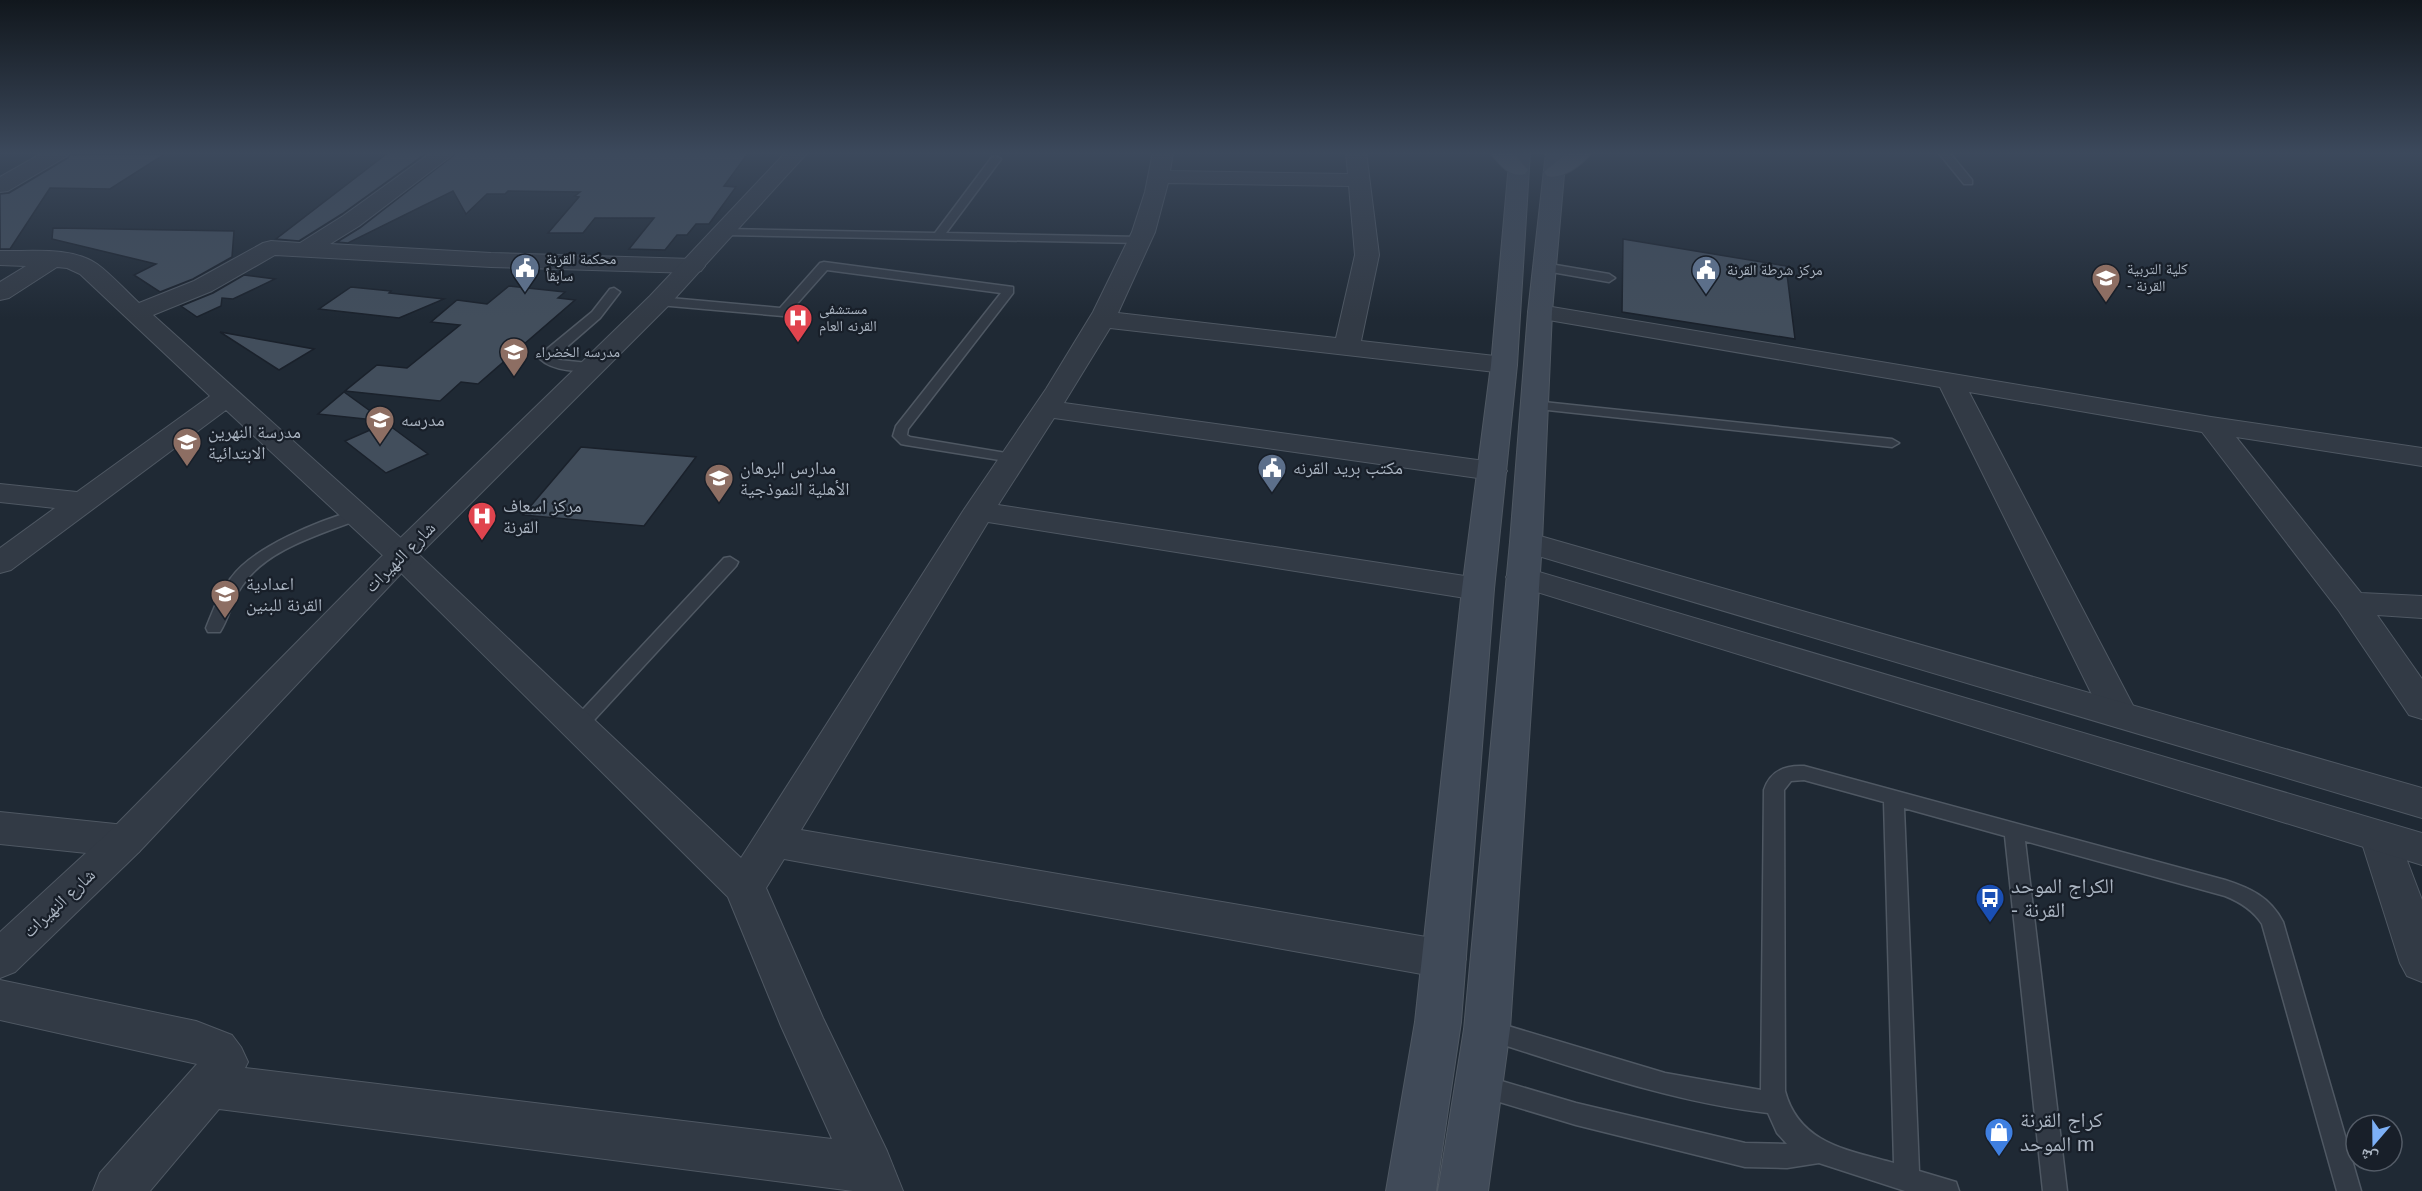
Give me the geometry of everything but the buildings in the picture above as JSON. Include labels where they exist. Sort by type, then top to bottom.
[{"type":"main road","points":[[1411,1191],[1438,1023],[1478,589],[1504,365],[1511,208]]},
{"type":"main road","points":[[1463,1191],[1487,1029],[1526,542],[1540,312],[1550,208]]},
{"type":"street","points":[[306,249],[369,208]]},
{"type":"street","name":"شارع النهيرات","points":[[0,959],[125,841],[401,555],[659,301],[747,208]]},
{"type":"street","points":[[745,887],[978,511],[1047,409],[1101,319],[1141,240],[1150,208]]},
{"type":"street","points":[[1347,346],[1367,255],[1361,208]]},
{"type":"street","points":[[135,313],[203,286],[271,248],[469,259],[693,266]]},
{"type":"street","points":[[0,258],[72,261],[87,269],[401,555],[745,887],[804,1026],[874,1179]]},
{"type":"street","points":[[0,293],[54,259]]},
{"type":"street","points":[[1540,312],[2422,457]]},
{"type":"street","points":[[1101,319],[1504,365]]},
{"type":"street","points":[[1950,381],[2120,715]]},
{"type":"street","points":[[0,563],[226,397]]},
{"type":"street","points":[[1047,409],[1492,471]]},
{"type":"street","points":[[2211,424],[2351,603],[2422,706]]},
{"type":"street","points":[[0,493],[82,502]]},
{"type":"street","points":[[978,511],[1478,589]]},
{"type":"street","points":[[1526,542],[2422,803]]},
{"type":"street","points":[[1522,577],[2422,849]]},
{"type":"street","points":[[2351,603],[2422,608]]},
{"type":"street","points":[[0,828],[125,841]]},
{"type":"street","points":[[2380,837],[2422,963]]},
{"type":"street","points":[[773,841],[1444,959]]},
{"type":"street","points":[[0,1000],[196,1042],[216,1050],[225,1062],[209,1086],[118,1191]]},
{"type":"street","points":[[209,1086],[874,1179]]},
{"type":"lane","points":[[938,236],[959,208]]},
{"type":"lane","points":[[725,232],[1141,240]]},
{"type":"lane","points":[[659,301],[783,312],[824,266],[1009,290],[901,429],[900,436],[906,441],[1012,458]]},
{"type":"lane","points":[[1544,267],[1609,278]]},
{"type":"lane","points":[[593,367],[556,364],[547,359],[552,352],[596,315],[614,292]]},
{"type":"lane","points":[[1534,405],[1892,443]]},
{"type":"lane","points":[[214,628],[237,580],[259,560],[292,542],[357,515]]},
{"type":"lane","points":[[578,726],[730,562]]},
{"type":"lane","points":[[1947,1191],[1818,1152],[1791,1131],[1774,1103],[1775,783],[1785,775],[1804,773],[2236,891],[2248,897],[2267,913],[2272,922],[2349,1191]]},
{"type":"lane","points":[[1894,798],[1907,1179]]},
{"type":"lane","points":[[2014,830],[2055,1191]]},
{"type":"lane","points":[[1487,1029],[1687,1090],[1731,1099],[1774,1103]]},
{"type":"lane","points":[[1480,1085],[1576,1114],[1745,1155],[1787,1156],[1818,1152]]},
{"type":"place","name":"محكمة القرنة سابقاً","points":[[525,294]]},
{"type":"place","name":"مركز شرطة القرنة","points":[[1706,296]]},
{"type":"place","name":"كلية التربية - القرنة","points":[[2106,304]]},
{"type":"place","name":"مستشفى القرنه العام","points":[[798,344]]},
{"type":"place","name":"مدرسه الخضراء","points":[[514,378]]},
{"type":"place","name":"مدرسه","points":[[380,446]]},
{"type":"place","name":"مدرسة النهرين الابتدائية","points":[[187,468]]},
{"type":"place","name":"مكتب بريد القرنه","points":[[1272,494]]},
{"type":"place","name":"مدارس البرهان الأهلية النموذجية","points":[[719,504]]},
{"type":"place","name":"مركز اسعاف القرنة","points":[[482,542]]},
{"type":"place","name":"اعدادية القرنة للبنين","points":[[225,620]]},
{"type":"place","name":"الكراج الموحد - القرنة","points":[[1990,924]]},
{"type":"place","name":"كراج القرنة الموحد m","points":[[1999,1158]]}]
